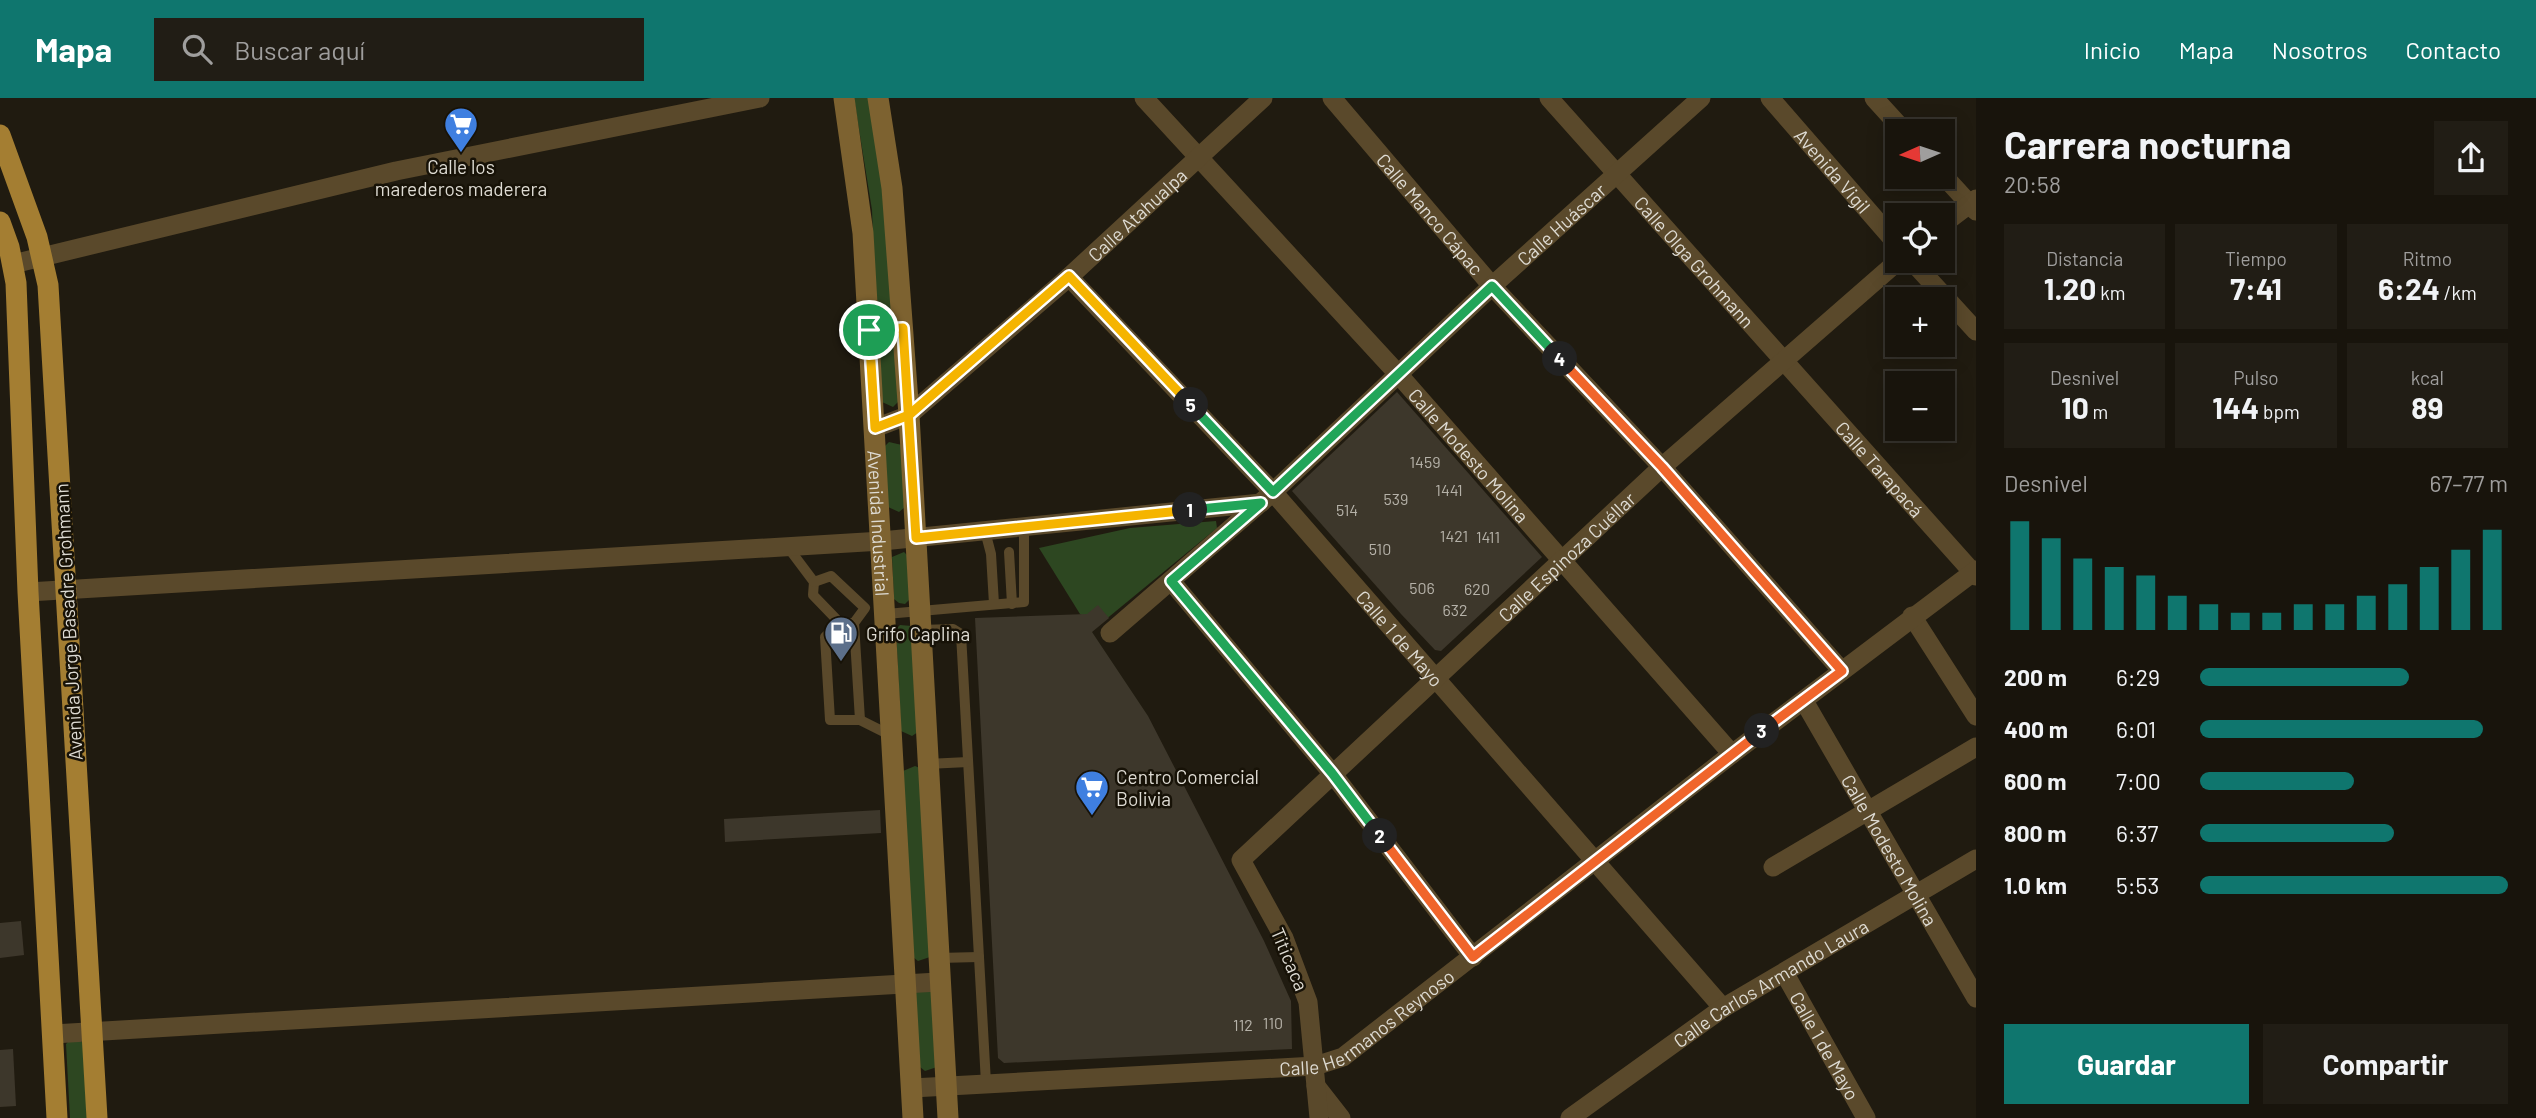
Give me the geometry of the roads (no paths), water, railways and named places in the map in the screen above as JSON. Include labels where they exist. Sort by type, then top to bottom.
[{"type":"highway","name":"Avenida Jorge Basadre Grohmann","points":[[0,135],[43,258],[50,313],[97,1118]]},
{"type":"highway","name":"Avenida Jorge Basadre Grohmann","points":[[0,222],[13,264],[57,1118]]},
{"type":"main road","name":"Avenida Industrial","points":[[844,98],[861,200],[914,1118]]},
{"type":"main road","name":"Avenida Industrial","points":[[878,98],[892,188],[909,415],[938,982],[948,1118]]},
{"type":"main road","points":[[869,330],[903,328]]},
{"type":"main road","points":[[893,743],[927,756]]},
{"type":"street","points":[[13,264],[396,172],[760,98]]},
{"type":"street","name":"Calle Modesto Molina","points":[[1144,98],[1399,375],[1731,754]]},
{"type":"street","name":"Calle Atahualpa","points":[[875,428],[909,415],[1069,276],[1263,98]]},
{"type":"street","name":"Calle Manco Cápac","points":[[1332,98],[1492,286],[1662,467],[1842,671]]},
{"type":"street","name":"Calle Olga Grohmann","points":[[1549,98],[1786,360]]},
{"type":"street","name":"Calle Huáscar","points":[[1110,633],[1267,497],[1492,286],[1701,98]]},
{"type":"street","name":"Avenida Vigil","points":[[1770,98],[1885,230]]},
{"type":"street","points":[[1874,98],[1893,119]]},
{"type":"street","points":[[1955,187],[1974,205],[1955,217]]},
{"type":"street","name":"Calle Espinoza Cuéllar","points":[[1241,860],[1662,467],[1885,272]]},
{"type":"street","points":[[1923,273],[1976,331]]},
{"type":"street","name":"Calle 1 de Mayo","points":[[1069,276],[1267,497],[1436,679],[1723,1008]]},
{"type":"street","name":"Calle Tarapacá","points":[[1786,360],[1975,573]]},
{"type":"street","points":[[29,592],[882,541],[1024,527],[1267,497]]},
{"type":"street","name":"Calle Hermanos Reynoso","points":[[912,1087],[1315,1066],[1343,1058],[1731,754],[1804,701],[1912,616],[1975,573]]},
{"type":"street","points":[[1171,581],[1332,773],[1473,957]]},
{"type":"street","points":[[1912,616],[1976,716]]},
{"type":"street","name":"Calle Modesto Molina","points":[[1804,701],[1976,998]]},
{"type":"street","points":[[1773,867],[1976,747]]},
{"type":"street","name":"Calle Carlos Armando Laura","points":[[1570,1118],[1595,1112],[1723,1008],[1916,897],[1976,859]]},
{"type":"street","name":"Titicaca","points":[[1241,860],[1284,938],[1308,1002],[1319,1118]]},
{"type":"street","name":"Calle 1 de Mayo","points":[[1785,974],[1866,1118]]},
{"type":"street","points":[[53,1034],[938,982]]},
{"type":"street","points":[[1316,1086],[1341,1118]]},
{"type":"lane","points":[[920,621],[994,604],[1024,602],[1024,527]]},
{"type":"lane","points":[[985,531],[991,554],[994,604]]},
{"type":"lane","points":[[787,546],[814,582],[813,595],[840,623]]},
{"type":"lane","points":[[991,554],[1022,551]]},
{"type":"lane","points":[[1009,552],[1012,604]]},
{"type":"lane","points":[[814,582],[831,576],[865,608],[854,622],[860,720]]},
{"type":"lane","points":[[886,614],[954,629],[961,634],[986,1083]]},
{"type":"lane","points":[[854,622],[840,623],[825,637],[830,720],[860,720],[893,743]]},
{"type":"lane","points":[[927,756],[968,762]]},
{"type":"lane","points":[[937,958],[979,957]]},
{"type":"place","name":"Calle los marederos maderera","points":[[461,154]]},
{"type":"place","name":"Grifo Caplina","points":[[841,663]]},
{"type":"place","name":"Centro Comercial Bolivia","points":[[1092,817]]}]
